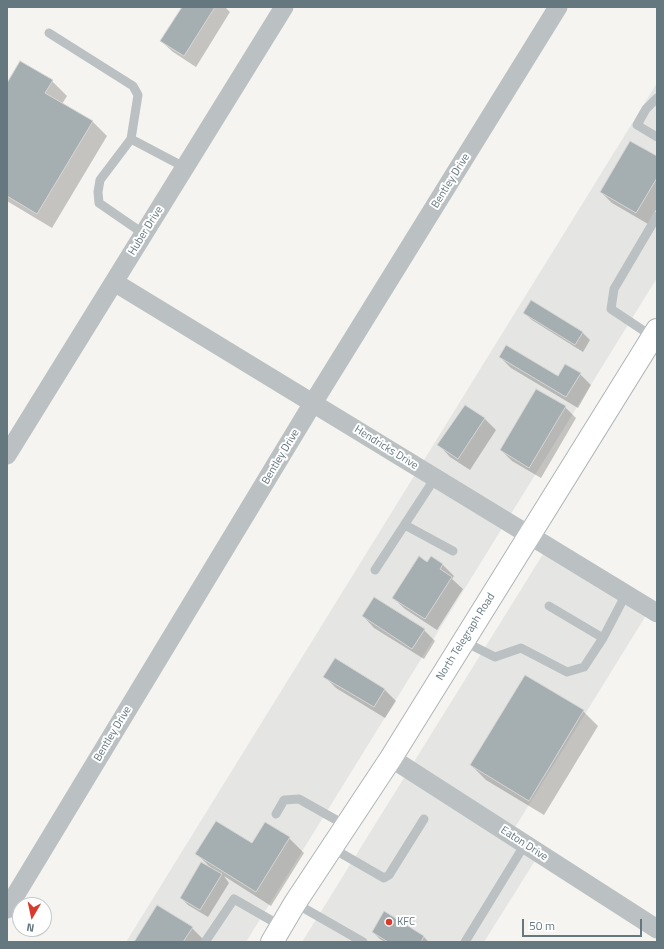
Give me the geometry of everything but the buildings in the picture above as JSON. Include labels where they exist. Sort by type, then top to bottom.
[{"type":"main road","name":"North Telegraph Road","points":[[277,934],[295,903],[391,758],[655,334]]},
{"type":"street","name":"Huber Drive","points":[[7,455],[186,168],[284,7]]},
{"type":"street","name":"Bentley Drive","points":[[7,909],[313,403],[558,7]]},
{"type":"street","name":"Hendricks Drive","points":[[114,282],[528,536],[657,613]]},
{"type":"street","name":"Eaton Drive","points":[[391,758],[657,929]]},
{"type":"lane","points":[[49,33],[133,86],[138,95],[131,139],[100,180],[98,192],[99,203],[144,234]]},
{"type":"lane","points":[[657,98],[646,109],[637,125],[657,137]]},
{"type":"lane","points":[[131,139],[186,168]]},
{"type":"lane","points":[[655,334],[611,309],[614,289],[657,216]]},
{"type":"lane","points":[[375,570],[435,478]]},
{"type":"lane","points":[[405,525],[453,551]]},
{"type":"lane","points":[[463,642],[495,657],[521,648],[567,672],[584,667],[626,594]]},
{"type":"lane","points":[[550,606],[602,638]]},
{"type":"lane","points":[[276,814],[284,800],[299,799],[347,826]]},
{"type":"lane","points":[[332,848],[384,878],[389,875],[424,818]]},
{"type":"lane","points":[[465,942],[525,844]]},
{"type":"lane","points":[[205,942],[234,899],[277,934]]},
{"type":"lane","points":[[295,903],[363,942]]},
{"type":"shaded area","points":[[657,83],[657,278],[246,942],[126,942]]},
{"type":"shaded area","points":[[548,546],[650,609],[514,829],[543,848],[484,942],[302,942]]},
{"type":"place","name":"KFC","points":[[389,922]]}]
